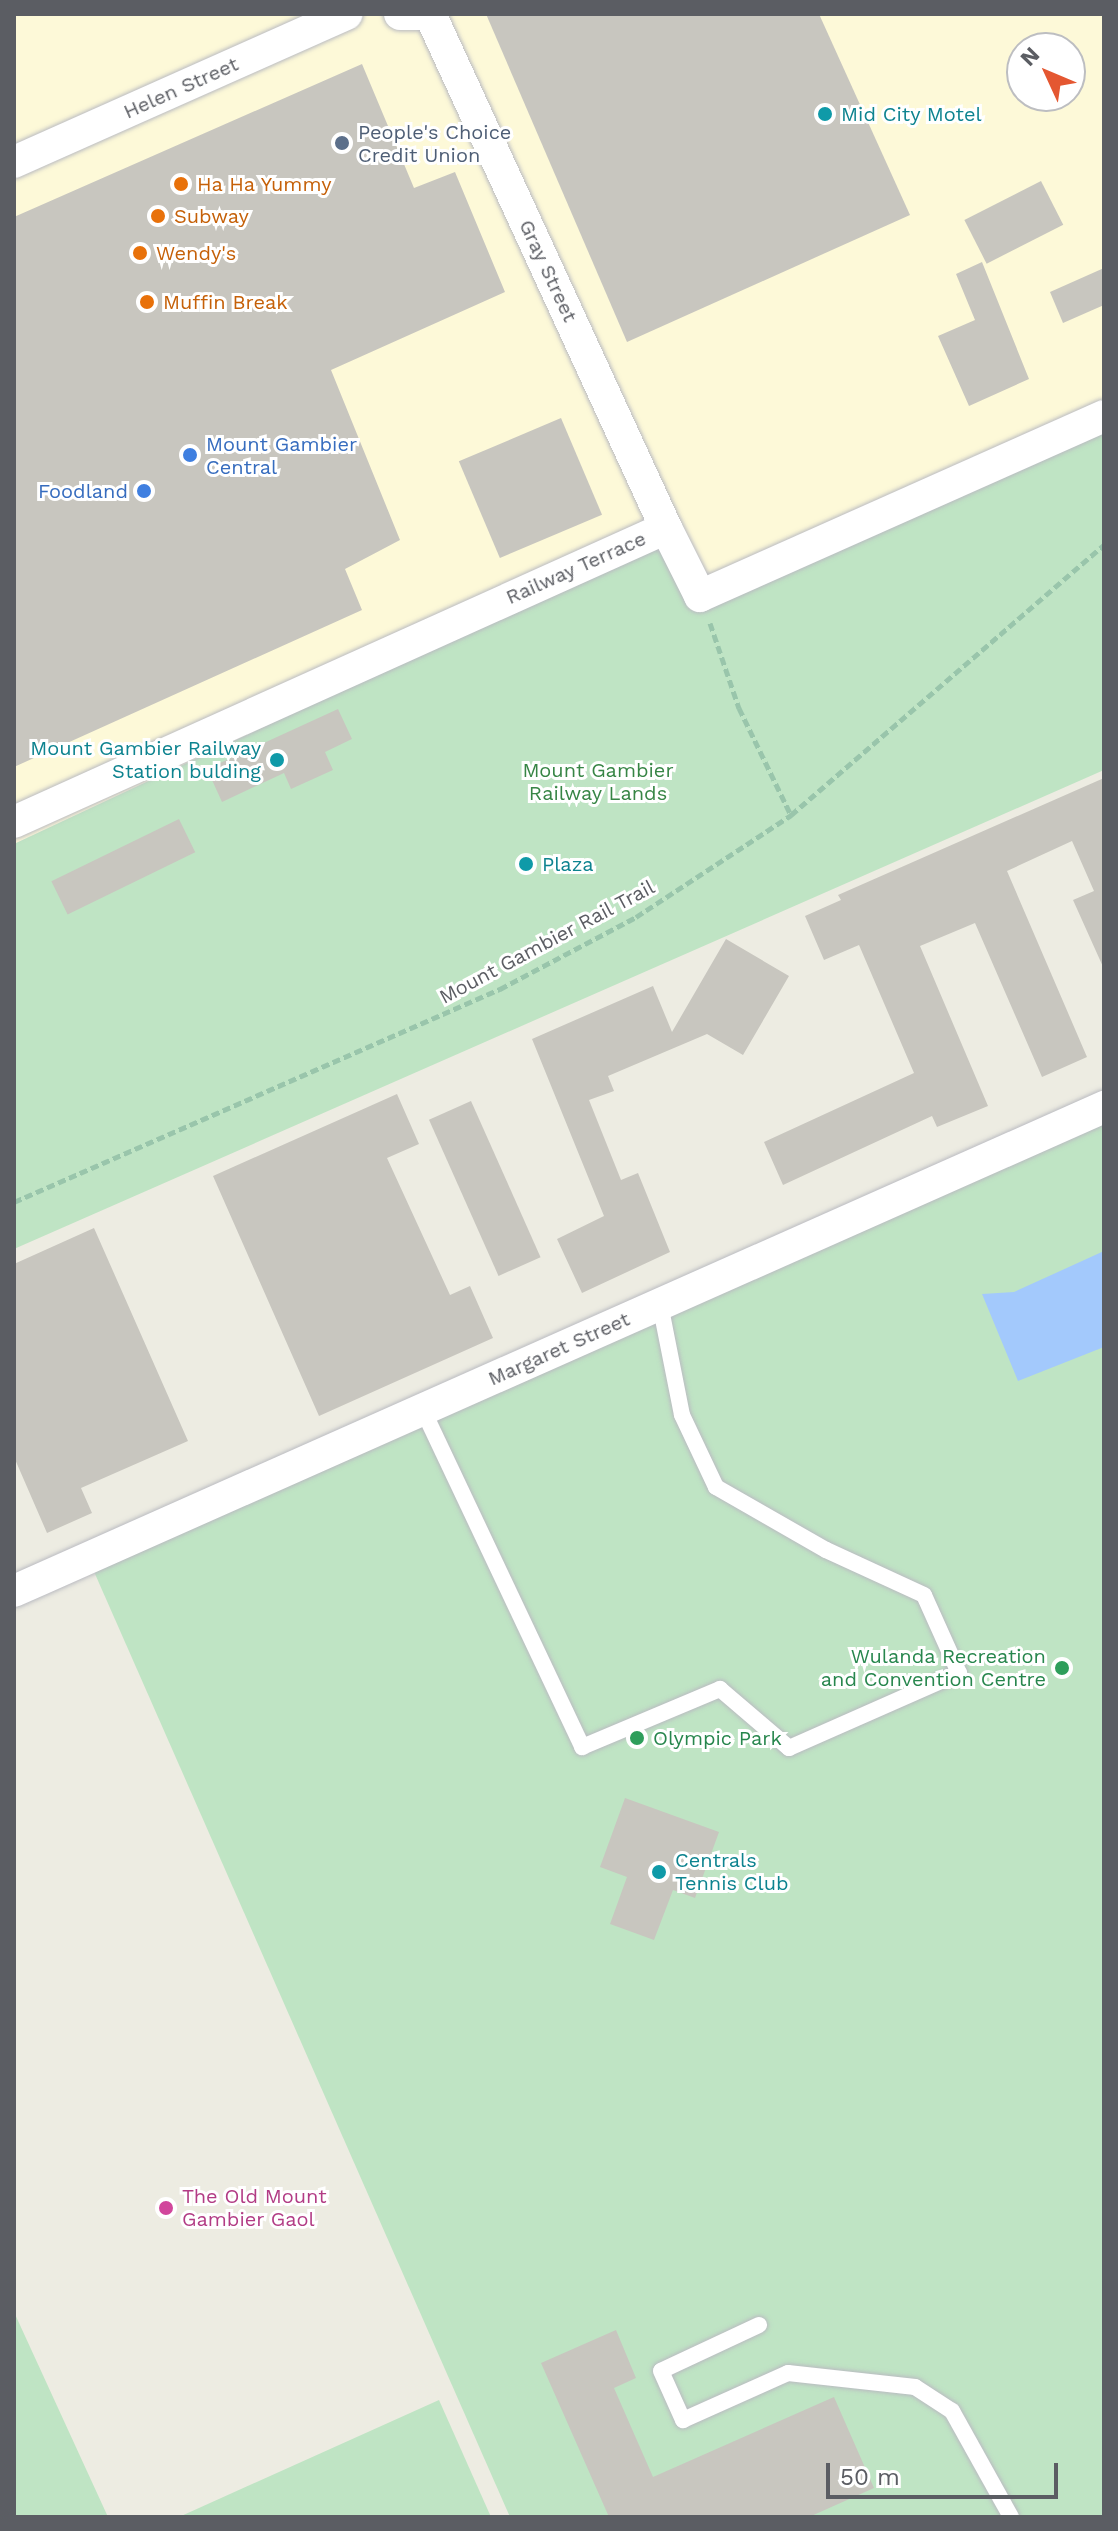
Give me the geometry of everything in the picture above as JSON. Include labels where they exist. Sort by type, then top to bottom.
[{"type":"street","name":"Helen Street","points":[[14,162],[347,14]]},
{"type":"street","points":[[400,14],[429,14]]},
{"type":"street","name":"Gray Street","points":[[429,14],[666,528]]},
{"type":"street","points":[[700,596],[1104,416]]},
{"type":"street","name":"Railway Terrace","points":[[14,822],[666,528],[700,596]]},
{"type":"street","name":"Margaret Street","points":[[14,1591],[1104,1107]]},
{"type":"lane","points":[[423,1410],[582,1747],[720,1689],[789,1748],[959,1673],[924,1595],[826,1550],[716,1487],[682,1415],[660,1304]]},
{"type":"lane","points":[[759,2325],[661,2371],[683,2420],[788,2373],[915,2387],[952,2411],[1011,2517]]},
{"type":"path","name":"Mount Gambier Rail Trail","points":[[14,1202],[500,989],[636,917],[791,815],[1104,545]]},
{"type":"path","points":[[700,596],[739,708],[791,815]]},
{"type":"shaded area","points":[[14,14],[1104,14],[1104,423],[695,612],[660,541],[14,844]]},
{"type":"green space","name":"Mount Gambier Railway Lands","points":[[1104,428],[1104,770],[14,1249],[14,844],[661,541],[696,611]]},
{"type":"green space","name":"Olympic Park","points":[[1104,1107],[1104,2517],[510,2517],[88,1558]]},
{"type":"green space","points":[[14,2312],[108,2517],[14,2517]]},
{"type":"green space","points":[[439,2400],[491,2517],[179,2517]]},
{"type":"water","points":[[1104,1251],[1104,1347],[1018,1381],[982,1294],[1014,1292]]},
{"type":"building","points":[[486,14],[819,14],[910,215],[627,342]]},
{"type":"building","name":"Mount Gambier Central","points":[[362,64],[414,188],[455,172],[505,292],[331,370],[400,540],[345,569],[362,610],[14,767],[14,217]]},
{"type":"building","points":[[1041,181],[1063,225],[987,264],[964,220]]},
{"type":"building","points":[[982,262],[1029,379],[969,406],[938,336],[975,320],[956,274]]},
{"type":"building","points":[[1104,268],[1104,305],[1063,323],[1050,292]]},
{"type":"building","points":[[561,418],[602,515],[500,558],[459,461]]},
{"type":"building","name":"Mount Gambier Railway Station bulding","points":[[338,709],[352,739],[325,752],[333,770],[291,789],[284,773],[222,802],[207,769]]},
{"type":"building","points":[[1104,778],[1104,969],[1073,900],[1094,891],[1072,841],[1007,871],[1087,1057],[1042,1077],[975,923],[920,946],[988,1106],[937,1127],[932,1116],[783,1185],[764,1142],[914,1073],[859,945],[824,960],[805,916],[841,900],[838,895]]},
{"type":"building","points":[[179,819],[195,852],[68,915],[51,881]]},
{"type":"building","points":[[726,939],[789,976],[743,1055],[707,1034],[608,1076],[614,1091],[589,1100],[621,1180],[638,1173],[670,1252],[582,1293],[557,1239],[604,1216],[532,1039],[653,986],[672,1032]]},
{"type":"building","points":[[397,1094],[419,1144],[387,1158],[450,1295],[470,1286],[493,1338],[319,1416],[213,1176]]},
{"type":"building","points":[[471,1101],[541,1257],[499,1276],[429,1120]]},
{"type":"building","points":[[94,1228],[188,1441],[81,1488],[92,1513],[47,1533],[14,1457],[14,1264]]},
{"type":"building","name":"Centrals Tennis Club","points":[[625,1798],[719,1832],[695,1898],[673,1890],[654,1940],[610,1924],[627,1877],[600,1867]]},
{"type":"building","points":[[616,2330],[636,2378],[614,2388],[653,2477],[834,2397],[874,2488],[809,2517],[609,2517],[541,2363]]},
{"type":"place","name":"Mid City Motel","points":[[825,114]]},
{"type":"place","name":"People's Choice Credit Union","points":[[342,143]]},
{"type":"place","name":"Ha Ha Yummy","points":[[181,184]]},
{"type":"place","name":"Subway","points":[[158,216]]},
{"type":"place","name":"Wendy's","points":[[140,253]]},
{"type":"place","name":"Muffin Break","points":[[147,302]]},
{"type":"place","name":"Mount Gambier Central","points":[[190,455]]},
{"type":"place","name":"Foodland","points":[[144,491]]},
{"type":"place","name":"Mount Gambier Railway Station bulding","points":[[277,760]]},
{"type":"place","name":"Plaza","points":[[526,864]]},
{"type":"place","name":"Wulanda Recreation and Convention Centre","points":[[1062,1668]]},
{"type":"place","name":"Olympic Park","points":[[637,1738]]},
{"type":"place","name":"Centrals Tennis Club","points":[[659,1872]]},
{"type":"place","name":"The Old Mount Gambier Gaol","points":[[166,2208]]}]
